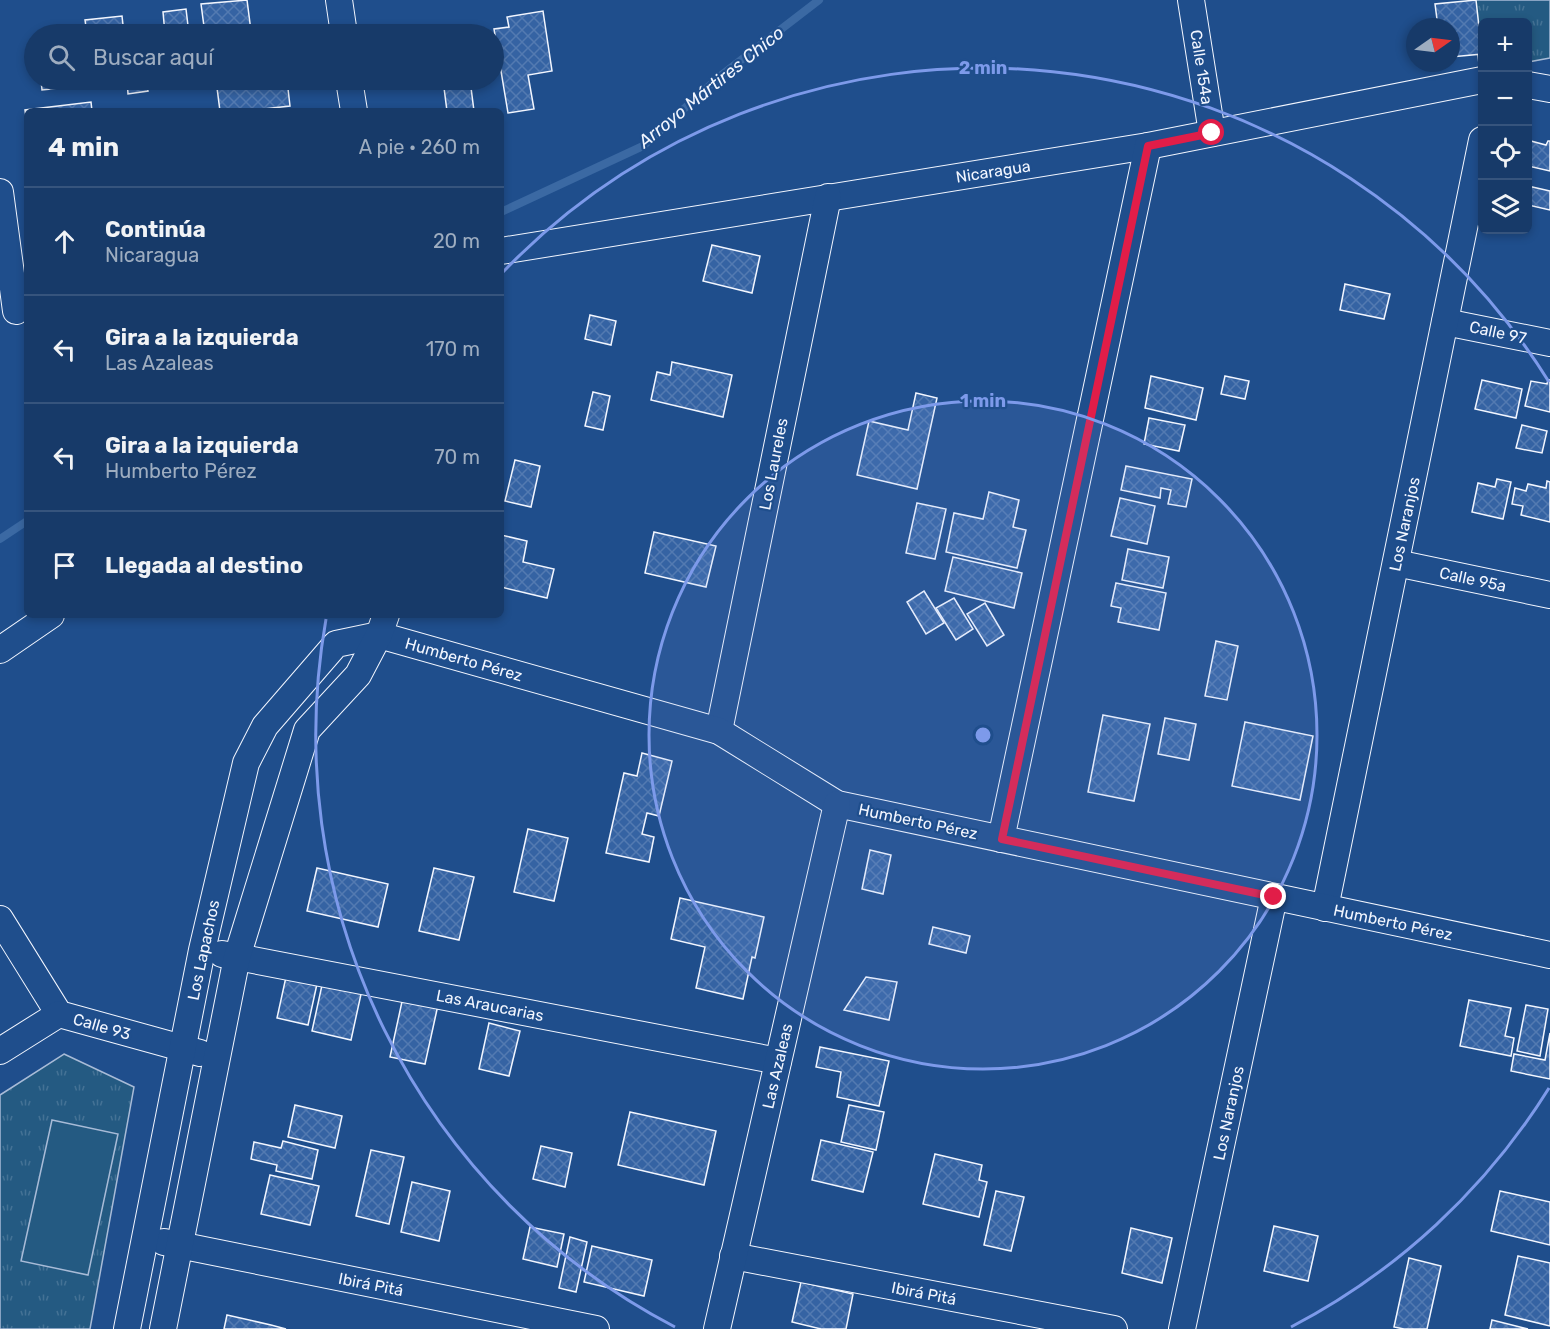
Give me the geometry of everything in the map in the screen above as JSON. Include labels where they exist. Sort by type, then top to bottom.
[{"type":"street","points":[[339,0],[343,24]]},
{"type":"street","name":"Calle 154a","points":[[1191,0],[1212,133]]},
{"type":"street","name":"Nicaragua","points":[[504,251],[1148,146],[1478,81]]},
{"type":"street","points":[[1532,86],[1550,89]]},
{"type":"street","points":[[351,90],[354,108]]},
{"type":"street","points":[[1002,839],[1148,146]]},
{"type":"street","name":"Los Naranjos","points":[[1325,908],[1478,160]]},
{"type":"street","points":[[0,192],[14,312]]},
{"type":"street","name":"Los Laureles","points":[[719,731],[828,197]]},
{"type":"street","name":"Calle 97","points":[[1445,322],[1550,343]]},
{"type":"street","name":"Calle 95a","points":[[1396,563],[1550,595]]},
{"type":"street","points":[[0,650],[47,618]]},
{"type":"street","points":[[163,1329],[237,957],[307,730],[358,675],[383,625]]},
{"type":"street","name":"Humberto Pérez","points":[[383,625],[719,731],[837,804],[1550,955]]},
{"type":"street","name":"Los Lapachos","points":[[127,1329],[202,950],[246,763],[266,726],[336,645],[383,625]]},
{"type":"street","name":"Las Azaleas","points":[[717,1329],[837,804]]},
{"type":"street","name":"Los Naranjos","points":[[1182,1329],[1274,897]]},
{"type":"street","name":"Calle 93","points":[[0,919],[60,1014],[217,1059]]},
{"type":"street","name":"Las Araucarias","points":[[202,950],[778,1061]]},
{"type":"street","points":[[0,1051],[60,1014]]},
{"type":"street","name":"Ibirá Pitá","points":[[146,1239],[596,1329]]},
{"type":"street","name":"Ibirá Pitá","points":[[733,1256],[1114,1329]]},
{"type":"green space","points":[[1469,0],[1550,0],[1550,58],[1532,61],[1532,18],[1478,18],[1478,57]]},
{"type":"green space","points":[[64,1054],[134,1087],[90,1329],[0,1329],[0,1095]]},
{"type":"green space","points":[[52,1120],[118,1134],[88,1275],[21,1261]]},
{"type":"building","points":[[247,0],[250,24],[204,24],[201,4]]},
{"type":"building","points":[[1476,0],[1478,54],[1460,56],[1460,18],[1437,18],[1435,4]]},
{"type":"building","points":[[186,9],[188,24],[164,24],[163,12]]},
{"type":"building","points":[[543,11],[552,71],[528,75],[534,109],[508,113],[504,89],[504,28],[509,27],[507,17]]},
{"type":"building","points":[[122,16],[123,24],[86,24],[85,20]]},
{"type":"building","points":[[128,90],[148,91],[128,94]]},
{"type":"building","points":[[217,90],[288,90],[290,106],[220,108]]},
{"type":"building","points":[[444,90],[471,90],[474,108],[447,108]]},
{"type":"building","points":[[91,102],[92,108],[42,108]]},
{"type":"building","points":[[1532,141],[1546,145],[1550,141],[1550,171],[1532,167]]},
{"type":"building","points":[[1532,187],[1550,191],[1550,210],[1532,206]]},
{"type":"building","points":[[712,245],[760,256],[752,293],[703,281]]},
{"type":"building","points":[[1345,284],[1390,294],[1384,319],[1340,310]]},
{"type":"building","points":[[590,315],[616,321],[611,345],[585,339]]},
{"type":"building","points":[[672,362],[732,375],[723,417],[651,400],[657,372],[670,375]]},
{"type":"building","points":[[1151,376],[1203,388],[1196,420],[1145,408]]},
{"type":"building","points":[[1225,376],[1249,381],[1245,399],[1221,394]]},
{"type":"building","points":[[1482,380],[1522,389],[1516,418],[1475,409]]},
{"type":"building","points":[[1550,380],[1550,412],[1525,406],[1531,381],[1547,384]]},
{"type":"building","points":[[593,392],[610,396],[603,430],[585,426]]},
{"type":"building","points":[[916,393],[937,398],[917,489],[857,475],[869,421],[908,430]]},
{"type":"building","points":[[1149,418],[1185,425],[1179,451],[1144,444]]},
{"type":"building","points":[[1522,425],[1547,431],[1542,453],[1516,448]]},
{"type":"building","points":[[515,460],[540,466],[531,507],[505,501]]},
{"type":"building","points":[[1126,466],[1192,479],[1186,507],[1168,504],[1171,490],[1161,488],[1160,498],[1121,490]]},
{"type":"building","points":[[1497,479],[1511,482],[1503,519],[1472,512],[1478,483],[1495,487]]},
{"type":"building","points":[[1547,481],[1550,482],[1550,522],[1521,515],[1523,506],[1512,504],[1515,488],[1526,491],[1528,484],[1546,488]]},
{"type":"building","points":[[989,492],[1019,500],[1013,527],[1026,530],[1017,568],[946,552],[954,513],[983,519]]},
{"type":"building","points":[[1120,498],[1155,506],[1147,544],[1111,536]]},
{"type":"building","points":[[917,503],[946,509],[935,559],[906,553]]},
{"type":"building","points":[[654,532],[716,546],[706,587],[645,573]]},
{"type":"building","points":[[504,536],[527,541],[523,562],[554,569],[547,598],[504,588]]},
{"type":"building","points":[[1128,549],[1169,557],[1163,588],[1122,580]]},
{"type":"building","points":[[953,557],[1022,573],[1014,608],[945,591]]},
{"type":"building","points":[[1116,583],[1166,593],[1159,630],[1118,622],[1121,608],[1111,606]]},
{"type":"building","points":[[924,591],[944,623],[926,634],[907,602]]},
{"type":"building","points":[[954,598],[973,629],[956,640],[936,608]]},
{"type":"building","points":[[985,603],[1004,635],[987,646],[967,614]]},
{"type":"building","points":[[1216,641],[1238,646],[1227,700],[1205,696]]},
{"type":"building","points":[[1103,715],[1150,724],[1134,801],[1088,792]]},
{"type":"building","points":[[1165,718],[1196,724],[1189,760],[1158,754]]},
{"type":"building","points":[[1245,722],[1313,736],[1300,800],[1232,786]]},
{"type":"building","points":[[642,753],[672,761],[659,816],[647,813],[642,834],[654,837],[649,862],[606,853],[624,773],[637,776]]},
{"type":"building","points":[[528,829],[568,838],[554,901],[514,892]]},
{"type":"building","points":[[870,850],[891,855],[883,894],[862,889]]},
{"type":"building","points":[[317,868],[388,884],[378,927],[307,911]]},
{"type":"building","points":[[434,868],[474,877],[459,940],[419,931]]},
{"type":"building","points":[[680,898],[764,917],[743,999],[696,988],[705,947],[671,939]]},
{"type":"building","points":[[933,927],[970,936],[966,953],[929,944]]},
{"type":"building","points":[[324,976],[363,985],[351,1040],[312,1031]]},
{"type":"building","points":[[286,977],[317,984],[308,1025],[277,1018]]},
{"type":"building","points":[[866,977],[897,982],[889,1020],[844,1010]]},
{"type":"building","points":[[403,997],[438,1005],[425,1064],[390,1057]]},
{"type":"building","points":[[1469,1000],[1511,1008],[1505,1036],[1514,1038],[1511,1056],[1460,1046]]},
{"type":"building","points":[[1526,1005],[1548,1009],[1540,1056],[1517,1051]]},
{"type":"building","points":[[489,1023],[520,1031],[509,1076],[479,1069]]},
{"type":"building","points":[[1550,1033],[1550,1079],[1511,1071],[1514,1054],[1545,1060]]},
{"type":"building","points":[[820,1047],[889,1061],[879,1106],[837,1097],[841,1072],[816,1067]]},
{"type":"building","points":[[295,1105],[342,1116],[335,1148],[288,1137]]},
{"type":"building","points":[[849,1105],[884,1112],[876,1150],[841,1142]]},
{"type":"building","points":[[630,1112],[716,1131],[704,1185],[618,1165]]},
{"type":"building","points":[[821,1140],[873,1152],[863,1192],[812,1180]]},
{"type":"building","points":[[283,1141],[318,1150],[312,1179],[276,1171],[277,1165],[251,1159],[254,1142],[281,1148]]},
{"type":"building","points":[[541,1146],[572,1153],[565,1187],[533,1179]]},
{"type":"building","points":[[371,1150],[404,1157],[389,1224],[356,1216]]},
{"type":"building","points":[[935,1154],[982,1165],[979,1180],[987,1182],[979,1217],[923,1204]]},
{"type":"building","points":[[270,1175],[319,1186],[310,1225],[261,1214]]},
{"type":"building","points":[[412,1182],[450,1191],[439,1241],[401,1232]]},
{"type":"building","points":[[996,1191],[1024,1197],[1011,1251],[984,1245]]},
{"type":"building","points":[[1500,1191],[1550,1202],[1550,1245],[1491,1231]]},
{"type":"building","points":[[1274,1226],[1318,1236],[1308,1281],[1264,1271]]},
{"type":"building","points":[[530,1227],[564,1234],[557,1267],[523,1259]]},
{"type":"building","points":[[1131,1228],[1172,1238],[1162,1283],[1122,1273]]},
{"type":"building","points":[[570,1237],[587,1242],[576,1292],[559,1288]]},
{"type":"building","points":[[592,1246],[652,1260],[644,1296],[584,1282]]},
{"type":"building","points":[[1518,1256],[1550,1263],[1550,1326],[1505,1315]]},
{"type":"building","points":[[1409,1258],[1441,1266],[1427,1329],[1394,1327]]},
{"type":"building","points":[[801,1282],[853,1294],[846,1329],[821,1329],[792,1322]]},
{"type":"building","points":[[227,1315],[271,1325],[286,1329],[224,1329]]},
{"type":"building","points":[[1492,1320],[1528,1329],[1490,1329]]},
{"type":"waterway","name":"Arroyo Mártires Chico","points":[[504,211],[643,146],[719,77],[819,0]]},
{"type":"waterway","name":"Arroyo Mártires Chico","points":[[0,539],[24,523]]},
{"type":"route","points":[[1212,133],[1148,146],[1002,839],[1274,897]]}]
